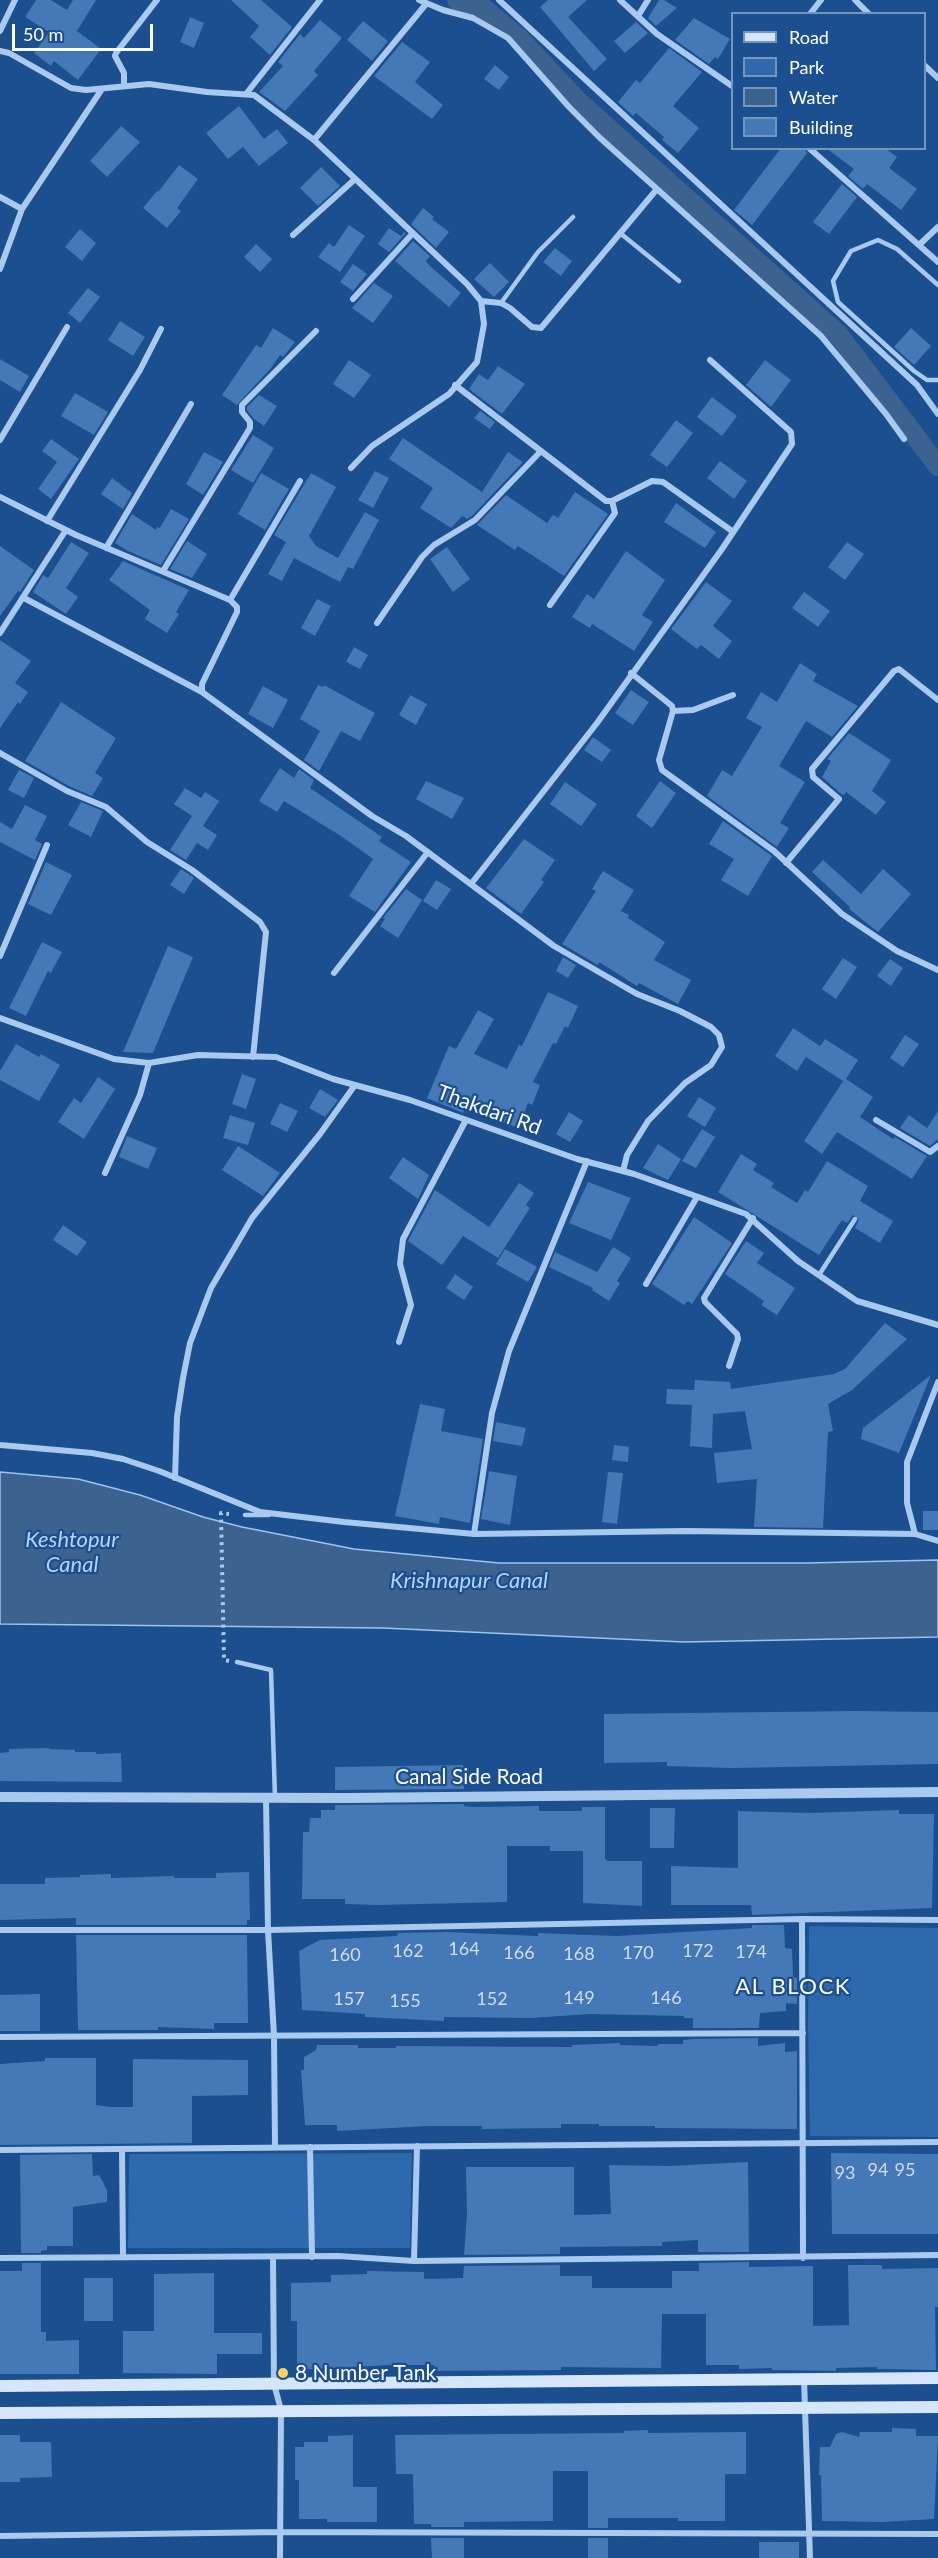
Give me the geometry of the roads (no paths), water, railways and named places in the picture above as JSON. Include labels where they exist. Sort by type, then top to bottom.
[{"type":"main road","points":[[0,2386],[938,2378]]},
{"type":"main road","points":[[0,2413],[938,2407]]},
{"type":"street","points":[[0,31],[15,0]]},
{"type":"street","points":[[124,86],[124,73],[115,56],[116,53],[157,0]]},
{"type":"street","points":[[246,94],[320,0]]},
{"type":"street","points":[[499,0],[917,385],[938,414]]},
{"type":"street","points":[[620,0],[657,34],[731,85]]},
{"type":"street","points":[[638,16],[648,0]]},
{"type":"street","points":[[812,12],[822,0]]},
{"type":"street","points":[[855,0],[867,12]]},
{"type":"street","points":[[314,140],[422,2],[473,18],[508,38],[569,107],[821,336],[904,439]]},
{"type":"street","points":[[0,51],[9,53],[71,88],[86,90],[149,84],[207,92],[254,95],[314,140],[467,284],[481,301],[484,324],[477,362],[449,394],[372,446],[351,468]]},
{"type":"street","points":[[926,67],[938,78]]},
{"type":"street","points":[[0,269],[22,209],[102,89]]},
{"type":"street","points":[[811,150],[938,262]]},
{"type":"street","points":[[293,235],[354,180]]},
{"type":"street","points":[[481,301],[501,303],[532,327],[541,328],[657,189]]},
{"type":"street","points":[[0,197],[22,209]]},
{"type":"street","points":[[919,245],[938,227]]},
{"type":"street","points":[[353,298],[413,233]]},
{"type":"street","points":[[0,440],[67,327]]},
{"type":"street","points":[[47,521],[140,370],[161,329]]},
{"type":"street","points":[[163,571],[250,428],[250,422],[242,412],[242,405],[316,331]]},
{"type":"street","points":[[471,884],[597,723],[792,444],[791,432],[710,360]]},
{"type":"street","points":[[455,385],[606,501],[612,501],[652,481],[663,482],[732,531]]},
{"type":"street","points":[[106,548],[191,404]]},
{"type":"street","points":[[377,623],[422,557],[434,545],[481,514],[541,451]]},
{"type":"street","points":[[230,600],[300,481]]},
{"type":"street","points":[[0,497],[106,548],[230,600],[237,607],[237,612],[202,684],[202,692]]},
{"type":"street","points":[[550,605],[615,513],[612,501]]},
{"type":"street","points":[[0,633],[66,530]]},
{"type":"street","points":[[24,598],[202,692],[372,816],[428,852],[554,946],[637,994],[680,1011],[711,1027],[719,1035],[722,1047],[711,1065],[685,1083],[648,1121],[627,1155],[623,1171]]},
{"type":"street","points":[[786,863],[839,799],[813,777],[812,769],[894,671],[899,669],[938,700]]},
{"type":"street","points":[[631,674],[672,706],[673,711],[659,760],[662,770],[774,851],[842,914],[897,951],[938,970]]},
{"type":"street","points":[[673,711],[693,710],[733,695]]},
{"type":"street","points":[[0,753],[67,791],[106,807],[147,842],[192,870],[260,922],[266,932],[254,1057]]},
{"type":"street","points":[[0,956],[47,846]]},
{"type":"street","points":[[333,973],[428,852]]},
{"type":"street","name":"Thakdari Rd","points":[[0,1018],[114,1059],[149,1063],[198,1055],[276,1057],[333,1079],[410,1100],[586,1161],[623,1171],[753,1218],[798,1261],[857,1301],[938,1325]]},
{"type":"street","points":[[105,1173],[140,1095],[149,1063]]},
{"type":"street","points":[[175,1478],[177,1417],[183,1378],[190,1342],[211,1288],[252,1218],[320,1134],[355,1085]]},
{"type":"street","points":[[399,1342],[411,1305],[400,1264],[403,1239],[466,1120]]},
{"type":"street","points":[[876,1120],[930,1152],[938,1146]]},
{"type":"street","points":[[474,1534],[492,1413],[509,1351],[586,1161]]},
{"type":"street","points":[[646,1284],[697,1197]]},
{"type":"street","points":[[729,1365],[738,1339],[737,1334],[705,1302],[704,1298],[753,1218]]},
{"type":"street","points":[[915,1534],[907,1503],[907,1462],[938,1382]]},
{"type":"street","points":[[0,1445],[92,1453],[123,1459],[260,1512],[285,1516],[474,1534],[686,1531],[915,1534],[938,1541]]},
{"type":"street","name":"Canal Side Road","points":[[0,1797],[271,1798],[938,1792]]},
{"type":"street","points":[[271,1798],[268,1930],[274,2036],[275,2147]]},
{"type":"street","points":[[802,1919],[803,2258]]},
{"type":"street","points":[[0,1930],[268,1930],[802,1919],[938,1920]]},
{"type":"street","points":[[0,2037],[803,2033]]},
{"type":"street","points":[[0,2150],[938,2142]]},
{"type":"street","points":[[414,2261],[417,2146]]},
{"type":"street","points":[[310,2147],[312,2257]]},
{"type":"street","points":[[122,2149],[123,2257]]},
{"type":"street","points":[[0,2258],[312,2257],[414,2261],[938,2255]]},
{"type":"street","points":[[273,2257],[274,2384],[281,2410],[280,2558]]},
{"type":"street","points":[[804,2379],[810,2558]]},
{"type":"street","points":[[0,2536],[280,2532],[938,2534]]},
{"type":"lane","points":[[501,303],[538,252],[573,216]]},
{"type":"lane","points":[[620,233],[679,281]]},
{"type":"lane","points":[[938,285],[897,249],[878,240],[851,251],[833,281],[838,302],[914,371],[927,380],[938,380]]},
{"type":"lane","points":[[819,1275],[855,1219]]},
{"type":"lane","points":[[245,1515],[285,1516]]},
{"type":"lane","points":[[237,1662],[271,1670],[271,1798]]},
{"type":"water","name":"Keshtopur Canal","points":[[0,1472],[78,1479],[140,1495],[203,1517],[242,1527],[354,1549],[499,1563],[807,1563],[938,1560],[938,1637],[684,1642],[383,1628],[0,1624]]},
{"type":"waterway","points":[[457,0],[483,8],[519,38],[579,102],[838,334],[938,466]]},
{"type":"place","name":"8 Number Tank","points":[[283,2373]]},
{"type":"district","name":"AL BLOCK","points":[[793,1987]]},
{"type":"water label","name":"Krishnapur Canal","points":[[469,1581]]}]
